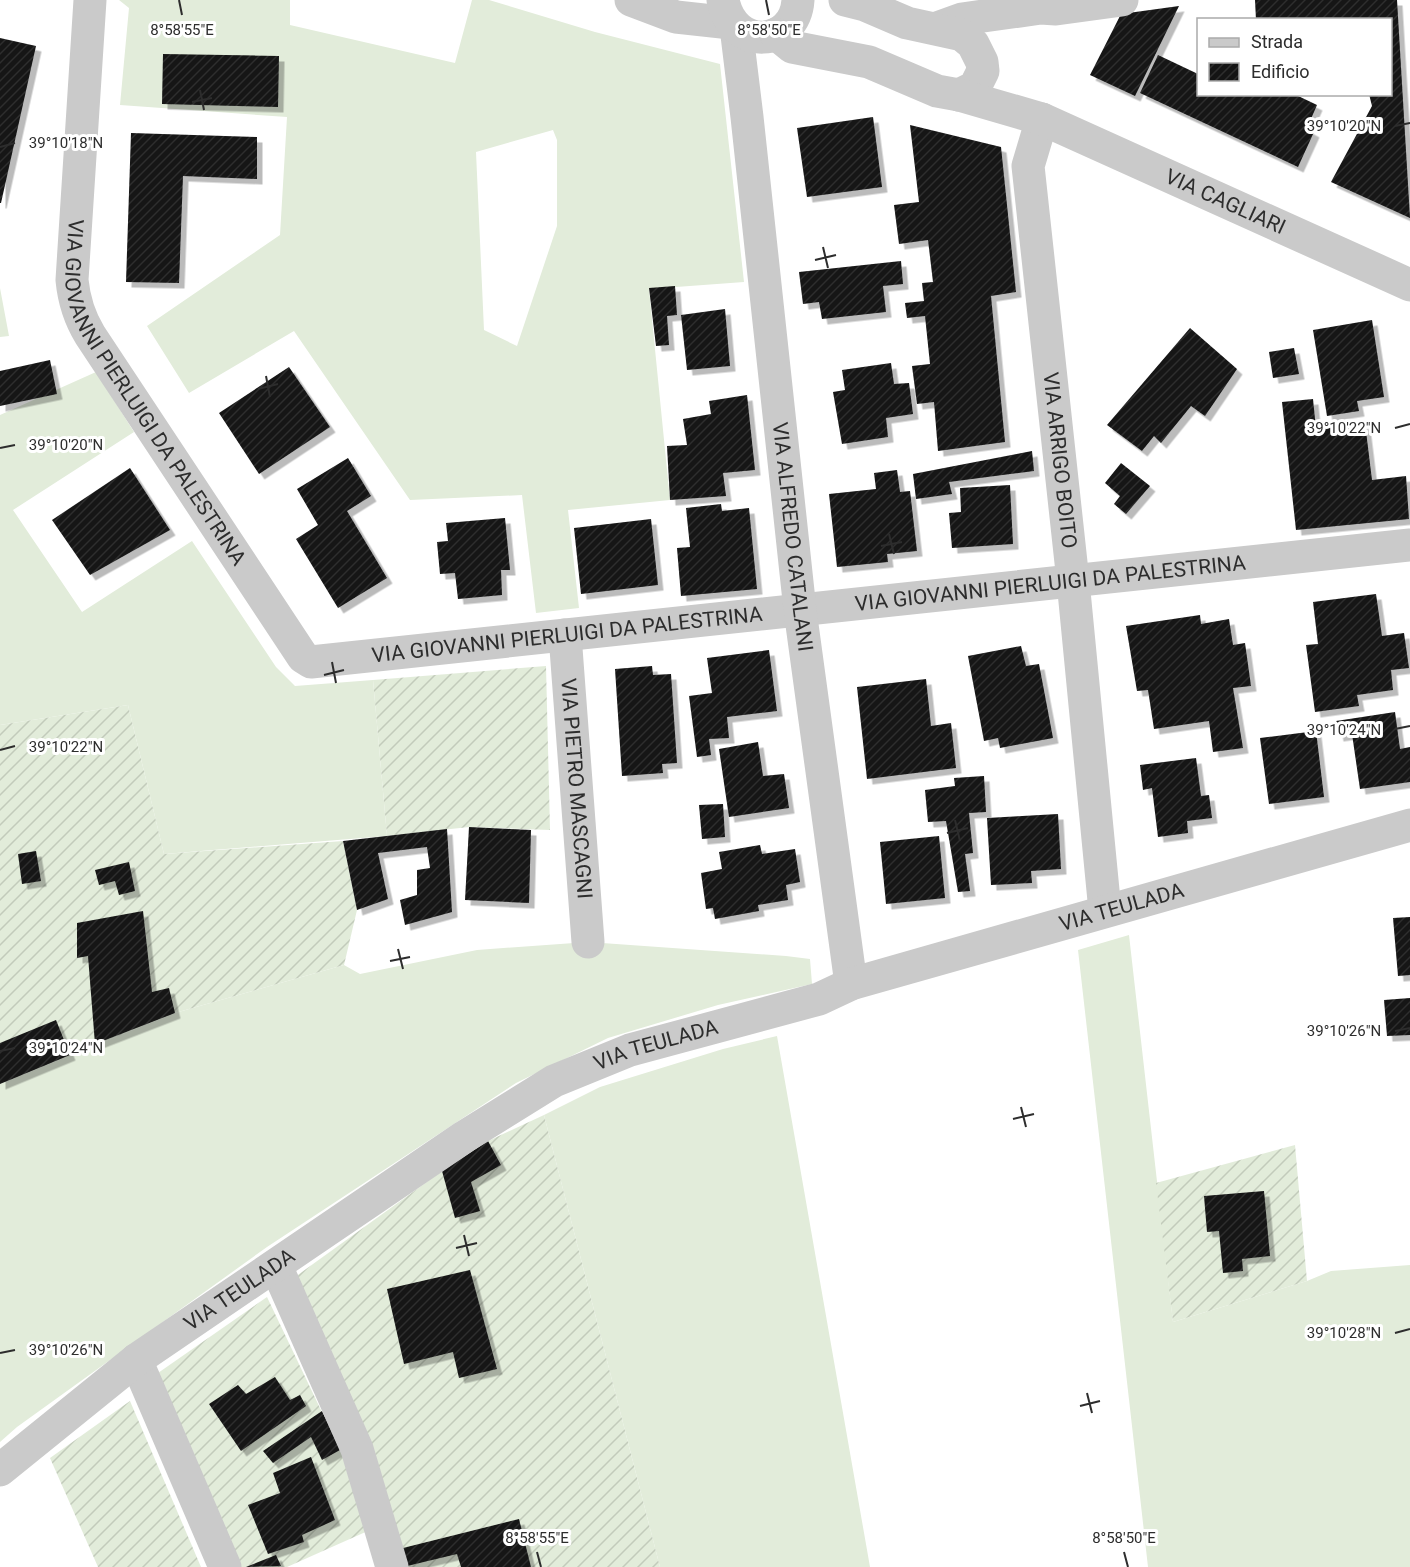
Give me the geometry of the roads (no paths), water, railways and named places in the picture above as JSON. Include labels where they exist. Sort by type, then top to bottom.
[{"type":"street","name":"VIA GIOVANNI PIERLUIGI DA PALESTRINA","points":[[90,0],[72,280],[75,305],[90,335],[303,657],[311,662],[1410,545]]},
{"type":"street","points":[[744,90],[771,36],[793,18],[798,0]]},
{"type":"street","points":[[937,28],[962,19],[1122,0]]},
{"type":"street","points":[[644,1],[676,17],[730,17]]},
{"type":"street","name":"VIA CAGLIARI","points":[[857,2],[907,23],[962,35],[973,44],[982,62],[1042,119]]},
{"type":"street","name":"VIA CAGLIARI","points":[[730,17],[752,36],[771,36],[792,47],[870,62],[937,91],[959,95],[1042,119],[1410,285]]},
{"type":"street","name":"VIA ALFREDO CATALANI","points":[[730,17],[744,90],[800,610],[851,984]]},
{"type":"street","points":[[959,95],[975,87],[983,71],[982,62]]},
{"type":"street","name":"VIA ARRIGO BOITO","points":[[1042,119],[1028,166],[1073,581],[1105,911]]},
{"type":"street","name":"VIA PIETRO MASCAGNI","points":[[565,635],[588,942]]},
{"type":"street","name":"VIA TEULADA","points":[[0,1470],[136,1360],[464,1137],[554,1082],[630,1050],[819,999],[851,984],[1410,825]]},
{"type":"street","points":[[276,1266],[357,1449],[392,1567]]},
{"type":"street","points":[[136,1360],[225,1567]]}]
